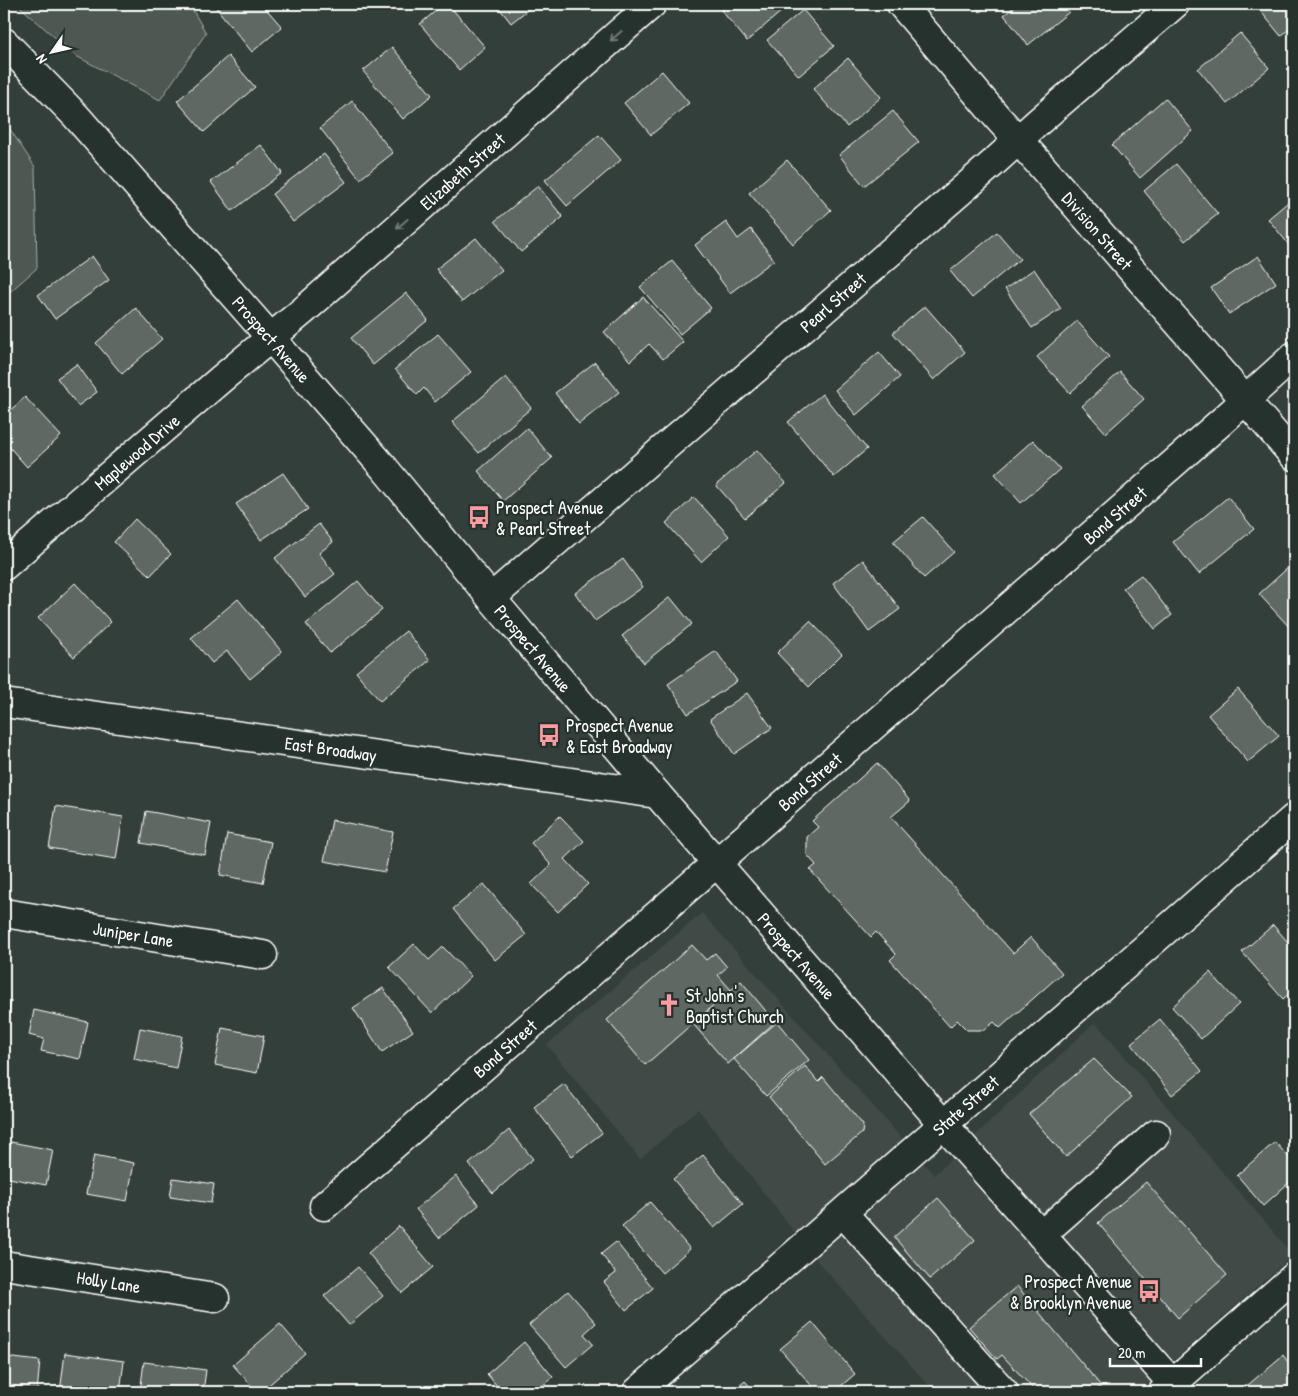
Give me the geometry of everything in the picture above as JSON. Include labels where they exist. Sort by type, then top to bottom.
[{"type":"street","name":"Elizabeth Street","points":[[271,338],[652,4]]},
{"type":"street","name":"Division Street","points":[[900,4],[1294,456]]},
{"type":"street","name":"Pearl Street","points":[[492,598],[1174,4]]},
{"type":"street","name":"Prospect Avenue","points":[[4,42],[76,116],[385,469],[657,794],[943,1124],[1041,1234],[1172,1389]]},
{"type":"street","name":"Maplewood Drive","points":[[4,566],[271,338]]},
{"type":"street","name":"Bond Street","points":[[324,1206],[1294,356]]},
{"type":"street","name":"East Broadway","points":[[4,703],[657,794]]},
{"type":"street","name":"State Street","points":[[637,1392],[1294,818]]},
{"type":"street","name":"Juniper Lane","points":[[4,913],[263,955]]},
{"type":"street","points":[[1041,1234],[1156,1134]]},
{"type":"street","points":[[842,1213],[1004,1392]]},
{"type":"street","name":"Holly Lane","points":[[4,1265],[215,1298]]},
{"type":"street","points":[[1172,1389],[1294,1277]]},
{"type":"shaded area","points":[[17,4],[189,4],[206,33],[160,100],[76,56]]},
{"type":"shaded area","points":[[4,120],[35,167],[37,268],[4,297]]},
{"type":"shaded area","points":[[702,913],[934,1175],[1095,1022],[1293,1255],[1138,1392],[935,1392],[819,1263],[698,1109],[640,1159],[547,1045]]},
{"type":"building","points":[[213,4],[262,4],[282,27],[252,52]]},
{"type":"building","points":[[444,4],[448,4],[485,47],[459,70],[420,24]]},
{"type":"building","points":[[496,4],[535,4],[511,23]]},
{"type":"building","points":[[728,4],[790,4],[747,41],[721,10]]},
{"type":"building","points":[[973,4],[990,4],[980,12]]},
{"type":"building","points":[[1018,4],[1062,4],[1069,12],[1028,45],[1004,15]]},
{"type":"building","points":[[1263,4],[1294,4],[1294,25],[1281,36],[1258,8]]},
{"type":"building","points":[[803,10],[834,46],[799,76],[767,40]]},
{"type":"building","points":[[1240,33],[1269,68],[1227,104],[1198,69]]},
{"type":"building","points":[[392,47],[432,95],[403,119],[363,71]]},
{"type":"building","points":[[228,56],[255,87],[204,132],[177,101]]},
{"type":"building","points":[[848,58],[881,97],[847,127],[813,89]]},
{"type":"building","points":[[662,71],[689,103],[651,135],[624,103]]},
{"type":"building","points":[[1165,98],[1193,131],[1140,178],[1112,145]]},
{"type":"building","points":[[352,101],[393,153],[360,179],[320,128]]},
{"type":"building","points":[[893,111],[919,142],[864,186],[839,155]]},
{"type":"building","points":[[599,135],[621,160],[567,206],[545,180]]},
{"type":"building","points":[[261,145],[282,173],[232,211],[211,182]]},
{"type":"building","points":[[324,154],[346,182],[293,222],[272,194]]},
{"type":"building","points":[[787,160],[831,210],[793,244],[749,193]]},
{"type":"building","points":[[1176,164],[1218,214],[1185,241],[1144,191]]},
{"type":"building","points":[[538,186],[563,217],[521,252],[495,221]]},
{"type":"building","points":[[1294,197],[1294,251],[1268,219]]},
{"type":"building","points":[[726,222],[738,239],[751,229],[774,260],[730,293],[695,245]]},
{"type":"building","points":[[997,232],[1020,259],[972,298],[950,271]]},
{"type":"building","points":[[476,238],[502,270],[462,302],[436,269]]},
{"type":"building","points":[[92,256],[109,280],[55,319],[38,295]]},
{"type":"building","points":[[1258,256],[1276,283],[1229,314],[1211,288]]},
{"type":"building","points":[[672,261],[711,308],[680,334],[640,287]]},
{"type":"building","points":[[1034,269],[1061,309],[1032,328],[1005,289]]},
{"type":"building","points":[[406,293],[428,320],[373,365],[351,338]]},
{"type":"building","points":[[643,297],[683,342],[663,359],[649,344],[630,361],[604,332]]},
{"type":"building","points":[[925,306],[965,352],[934,380],[893,333]]},
{"type":"building","points":[[136,308],[162,339],[122,374],[96,343]]},
{"type":"building","points":[[1077,321],[1109,357],[1070,393],[1037,357]]},
{"type":"building","points":[[438,334],[471,372],[435,402],[424,388],[417,395],[395,369]]},
{"type":"building","points":[[879,352],[900,377],[856,415],[835,390]]},
{"type":"building","points":[[595,362],[619,392],[579,424],[555,393]]},
{"type":"building","points":[[77,364],[97,392],[78,406],[57,378]]},
{"type":"building","points":[[1120,372],[1144,399],[1106,433],[1082,406]]},
{"type":"building","points":[[506,377],[531,408],[479,453],[452,422]]},
{"type":"building","points":[[822,394],[867,449],[834,477],[788,422]]},
{"type":"building","points":[[25,397],[61,436],[27,467],[4,441],[4,416]]},
{"type":"building","points":[[527,428],[552,458],[503,501],[478,471]]},
{"type":"building","points":[[1033,440],[1060,469],[1021,503],[995,474]]},
{"type":"building","points":[[757,450],[786,483],[745,518],[716,485]]},
{"type":"building","points":[[283,473],[308,509],[261,540],[236,504]]},
{"type":"building","points":[[694,497],[729,536],[701,562],[666,523]]},
{"type":"building","points":[[1228,497],[1254,529],[1199,574],[1173,542]]},
{"type":"building","points":[[923,517],[954,552],[924,578],[893,542]]},
{"type":"building","points":[[135,519],[171,554],[150,576],[114,542]]},
{"type":"building","points":[[319,524],[333,542],[319,553],[335,574],[305,597],[275,558]]},
{"type":"building","points":[[623,559],[643,587],[595,621],[575,593]]},
{"type":"building","points":[[863,560],[900,609],[869,632],[833,583]]},
{"type":"building","points":[[1290,566],[1294,571],[1294,627],[1292,630],[1259,594]]},
{"type":"building","points":[[1141,575],[1172,615],[1155,629],[1123,588]]},
{"type":"building","points":[[358,581],[382,610],[330,653],[306,624]]},
{"type":"building","points":[[75,583],[111,622],[74,657],[38,618]]},
{"type":"building","points":[[670,597],[692,624],[644,663],[622,636]]},
{"type":"building","points":[[238,599],[282,652],[250,679],[227,651],[212,663],[191,638]]},
{"type":"building","points":[[810,621],[842,654],[809,687],[777,653]]},
{"type":"building","points":[[406,631],[430,660],[380,701],[356,672]]},
{"type":"building","points":[[716,651],[737,681],[688,714],[668,684]]},
{"type":"building","points":[[1238,689],[1279,736],[1248,762],[1208,715]]},
{"type":"building","points":[[747,693],[772,728],[734,754],[710,719]]},
{"type":"building","points":[[877,763],[910,801],[891,817],[1013,953],[1031,937],[1062,973],[1000,1028],[994,1022],[984,1030],[967,1030],[957,1020],[950,1027],[890,960],[896,954],[876,932],[871,937],[810,870],[816,865],[807,855],[807,837],[818,827],[812,821]]},
{"type":"building","points":[[56,806],[123,817],[116,859],[49,848]]},
{"type":"building","points":[[146,811],[211,823],[205,855],[141,843]]},
{"type":"building","points":[[560,816],[584,841],[565,859],[588,884],[558,912],[531,884],[551,865],[531,843]]},
{"type":"building","points":[[332,820],[393,832],[385,872],[324,861]]},
{"type":"building","points":[[227,834],[271,842],[263,883],[220,875]]},
{"type":"building","points":[[484,884],[526,935],[495,960],[453,909]]},
{"type":"building","points":[[1273,925],[1294,949],[1294,989],[1283,999],[1242,952]]},
{"type":"building","points":[[414,944],[429,960],[443,947],[471,976],[432,1013],[389,967]]},
{"type":"building","name":"St John's Baptist Church","points":[[692,945],[706,960],[715,953],[727,967],[718,975],[731,990],[645,1065],[607,1020]]},
{"type":"building","points":[[1210,972],[1239,1004],[1201,1039],[1172,1007]]},
{"type":"building","points":[[741,981],[775,1022],[728,1064],[693,1024]]},
{"type":"building","points":[[383,988],[413,1031],[382,1052],[353,1008]]},
{"type":"building","points":[[4,1000],[11,1001],[5,1039],[4,1039]]},
{"type":"building","points":[[34,1010],[88,1022],[80,1059],[41,1051],[44,1039],[29,1035]]},
{"type":"building","points":[[1160,1019],[1202,1071],[1172,1095],[1131,1043]]},
{"type":"building","points":[[777,1022],[809,1060],[766,1096],[734,1059]]},
{"type":"building","points":[[140,1028],[182,1036],[176,1068],[134,1059]]},
{"type":"building","points":[[222,1028],[264,1036],[257,1073],[215,1065]]},
{"type":"building","points":[[1094,1059],[1132,1097],[1066,1157],[1029,1114]]},
{"type":"building","points":[[805,1066],[818,1082],[823,1077],[863,1125],[862,1133],[825,1164],[769,1097]]},
{"type":"building","points":[[564,1084],[602,1133],[572,1156],[534,1107]]},
{"type":"building","points":[[509,1130],[533,1159],[493,1193],[469,1164]]},
{"type":"building","points":[[11,1142],[53,1150],[46,1185],[4,1177]]},
{"type":"building","points":[[1275,1142],[1294,1163],[1294,1178],[1263,1206],[1237,1175]]},
{"type":"building","points":[[94,1155],[134,1163],[127,1201],[86,1194]]},
{"type":"building","points":[[703,1155],[743,1204],[714,1228],[673,1179]]},
{"type":"building","points":[[456,1176],[479,1205],[439,1238],[416,1209]]},
{"type":"building","points":[[173,1178],[214,1184],[211,1203],[170,1197]]},
{"type":"building","points":[[1146,1182],[1227,1275],[1178,1318],[1098,1223]]},
{"type":"building","points":[[938,1198],[975,1240],[930,1279],[894,1237]]},
{"type":"building","points":[[650,1202],[690,1249],[662,1273],[622,1226]]},
{"type":"building","points":[[399,1226],[433,1267],[402,1293],[368,1253]]},
{"type":"building","points":[[616,1242],[653,1288],[626,1310],[604,1282],[616,1273],[601,1254]]},
{"type":"building","points":[[358,1267],[383,1296],[349,1325],[324,1296]]},
{"type":"building","points":[[1017,1286],[1101,1386],[1094,1392],[1036,1392],[1002,1355],[997,1359],[969,1327]]},
{"type":"building","points":[[568,1291],[596,1323],[584,1334],[593,1344],[566,1367],[529,1325]]},
{"type":"building","points":[[812,1322],[855,1374],[834,1392],[817,1392],[780,1349]]},
{"type":"building","points":[[280,1324],[305,1353],[261,1392],[257,1392],[233,1365]]},
{"type":"building","points":[[524,1342],[553,1377],[535,1392],[502,1392],[487,1374]]},
{"type":"building","points":[[65,1353],[124,1361],[120,1392],[60,1392]]},
{"type":"building","points":[[1283,1355],[1292,1368],[1294,1366],[1294,1392],[1244,1392],[1244,1385],[1248,1385]]},
{"type":"building","points":[[4,1357],[40,1361],[37,1392],[4,1392]]},
{"type":"building","points":[[144,1362],[206,1370],[203,1392],[140,1392]]},
{"type":"building","points":[[745,1381],[755,1392],[732,1392]]},
{"type":"place","name":"Prospect Avenue & Pearl Street","points":[[479,517]]},
{"type":"place","name":"Prospect Avenue & East Broadway","points":[[549,735]]},
{"type":"place","name":"St John's Baptist Church","points":[[669,1005]]},
{"type":"place","name":"Prospect Avenue & Brooklyn Avenue","points":[[1149,1291]]}]
